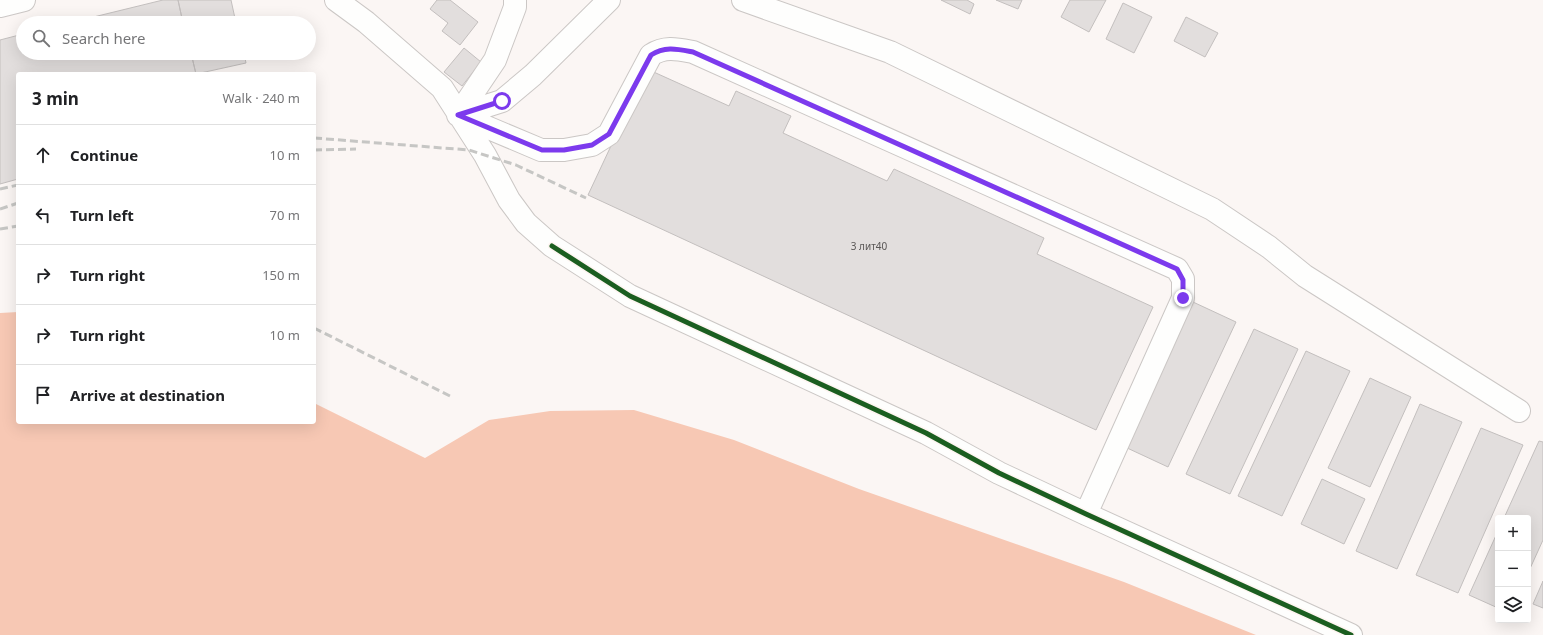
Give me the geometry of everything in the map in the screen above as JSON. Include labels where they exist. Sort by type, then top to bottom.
[{"type":"street","points":[[0,6],[24,0]]},
{"type":"street","points":[[336,0],[366,22],[442,88],[485,155],[509,200],[526,223],[552,246],[630,296],[926,433],[999,473],[1086,514],[1351,635]]},
{"type":"street","points":[[458,115],[495,60],[515,7],[515,0]]},
{"type":"street","points":[[458,115],[502,101],[533,75],[609,0]]},
{"type":"street","points":[[743,0],[890,52],[1212,209],[1268,247],[1305,276],[1518,411]]},
{"type":"street","points":[[458,115],[542,150],[564,150],[592,145],[609,134],[651,55],[658,50],[669,48],[693,52],[1177,269],[1183,280],[1183,298],[1086,514]]},
{"type":"shaded area","points":[[16,312],[16,424],[316,424],[316,404],[425,458],[489,420],[550,411],[634,410],[734,440],[859,489],[1124,582],[1256,635],[0,635],[0,313]]},
{"type":"building","points":[[163,0],[178,0],[181,16],[98,16]]},
{"type":"building","points":[[178,0],[231,0],[234,16],[181,16]]},
{"type":"building","points":[[437,0],[450,0],[478,22],[460,45],[442,31],[448,23],[430,9]]},
{"type":"building","points":[[941,0],[967,0],[974,4],[970,14]]},
{"type":"building","points":[[996,0],[1022,0],[1018,9]]},
{"type":"building","points":[[1070,0],[1106,0],[1089,32],[1061,17]]},
{"type":"building","points":[[1123,3],[1152,17],[1134,53],[1106,39]]},
{"type":"building","points":[[1186,17],[1218,33],[1205,57],[1174,41]]},
{"type":"building","points":[[16,36],[16,60],[193,60],[196,72],[16,72],[16,180],[0,184],[0,40]]},
{"type":"building","points":[[464,48],[481,62],[462,86],[444,72]]},
{"type":"building","points":[[193,60],[245,60],[246,63],[205,72],[196,72]]},
{"type":"building","points":[[647,69],[729,106],[736,91],[791,116],[783,133],[887,181],[894,169],[1044,238],[1037,254],[1153,307],[1096,430],[588,195]]},
{"type":"building","points":[[1193,302],[1236,322],[1168,467],[1125,447]]},
{"type":"building","points":[[1254,329],[1298,349],[1230,494],[1186,474]]},
{"type":"building","points":[[1306,351],[1350,371],[1282,516],[1238,496]]},
{"type":"building","points":[[1370,378],[1411,397],[1370,487],[1328,468]]},
{"type":"building","points":[[1420,404],[1462,422],[1397,569],[1356,551]]},
{"type":"building","points":[[1481,428],[1523,445],[1458,593],[1416,575]]},
{"type":"building","points":[[1539,441],[1543,442],[1543,540],[1531,566],[1531,515],[1505,515]]},
{"type":"building","points":[[1322,479],[1365,499],[1344,544],[1301,524]]},
{"type":"building","points":[[1495,538],[1495,607],[1469,595]]},
{"type":"building","points":[[1543,581],[1543,608],[1533,604]]},
{"type":"railway","points":[[316,138],[469,150],[516,165],[586,198]]},
{"type":"railway","points":[[316,150],[356,149]]},
{"type":"railway","points":[[0,189],[16,185]]},
{"type":"railway","points":[[0,209],[16,204]]},
{"type":"railway","points":[[0,229],[16,226]]},
{"type":"railway","points":[[316,329],[452,397]]},
{"type":"cycle path","points":[[552,246],[630,296],[926,433],[999,473],[1086,514],[1351,635]]},
{"type":"route","points":[[502,101],[458,115],[542,150],[564,150],[592,145],[609,134],[628,94],[651,55],[658,50],[669,48],[693,52],[1177,269],[1183,280],[1183,298]]}]
